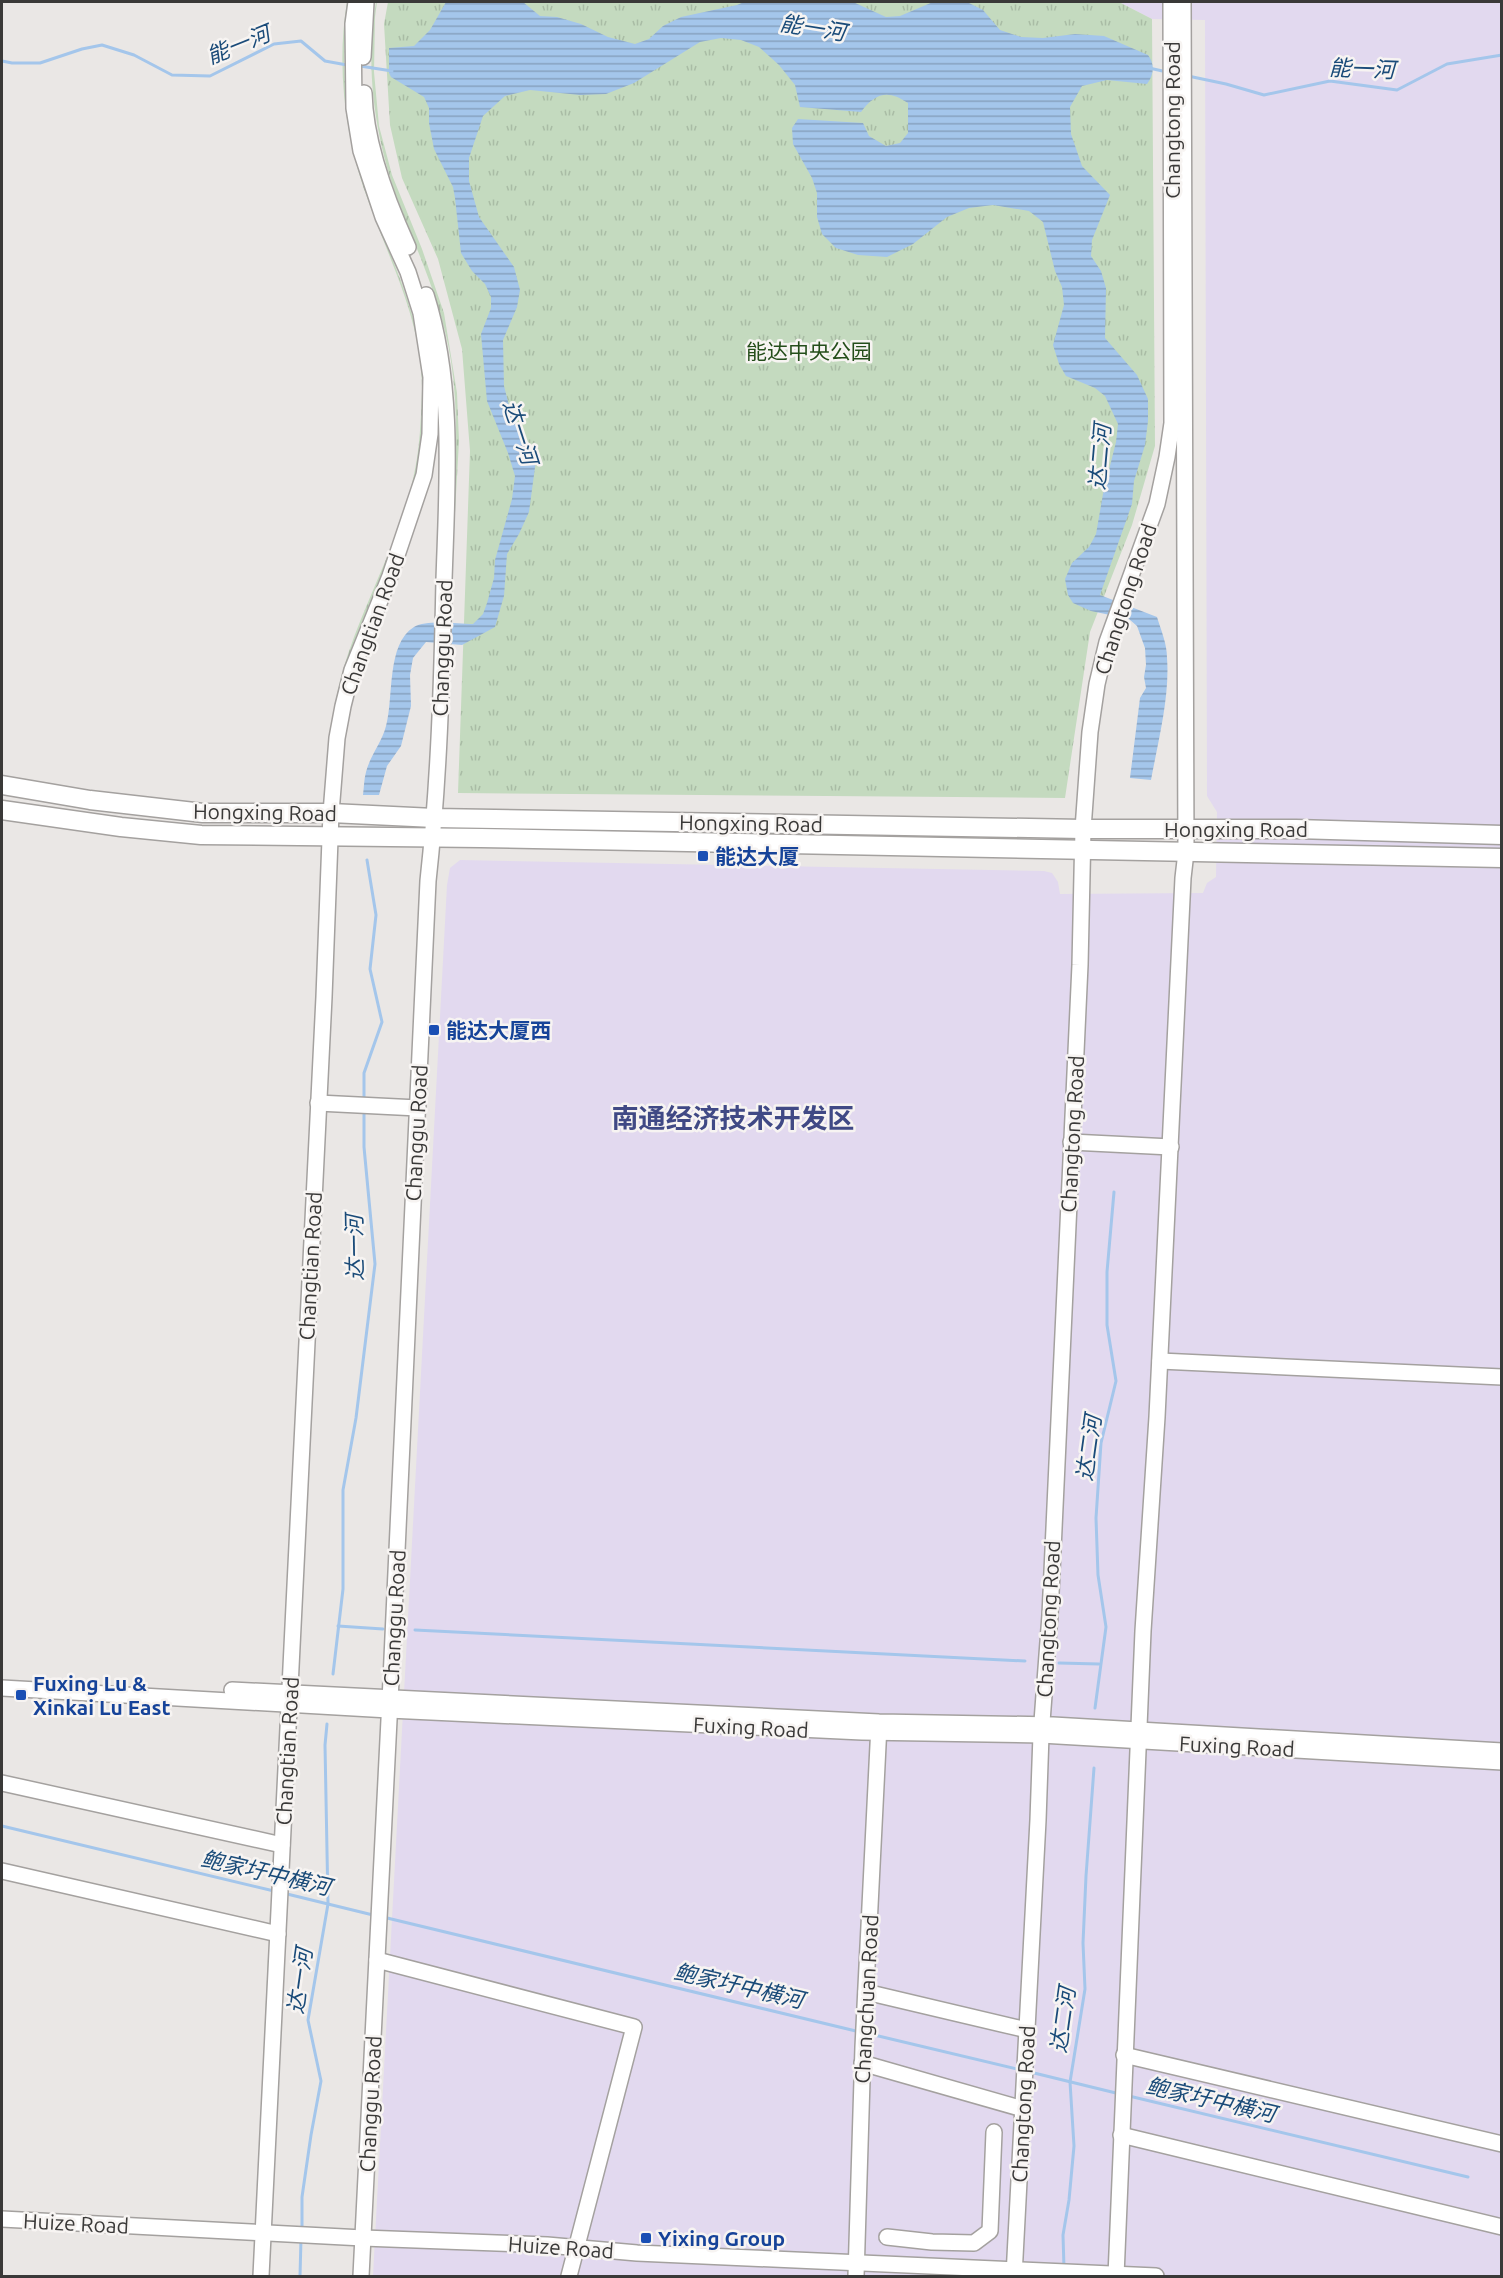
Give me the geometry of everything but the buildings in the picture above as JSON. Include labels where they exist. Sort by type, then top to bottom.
[{"type":"main road","name":"Hongxing Road","points":[[2,785],[90,800],[203,813],[331,813],[434,818],[1083,829],[1296,829],[1502,836]]},
{"type":"main road","name":"Hongxing Road","points":[[2,810],[121,827],[201,835],[1502,858]]},
{"type":"street","name":"Changtian Road","points":[[261,2277],[329,837],[337,738],[352,670],[390,576],[424,475],[430,434],[431,377],[421,313],[408,272],[383,216],[361,151],[354,108],[353,24],[356,2]]},
{"type":"street","name":"Changgu Road","points":[[361,2277],[428,881],[433,838],[443,646],[448,429],[438,341],[433,318],[418,270],[389,202],[375,156],[364,104],[363,47],[366,2]]},
{"type":"street","name":"Changtong Road","points":[[1014,2273],[1041,1730],[1050,1615],[1080,965],[1083,829],[1090,732],[1097,684],[1114,618],[1157,504],[1172,423],[1171,2]]},
{"type":"street","name":"Changtong Road","points":[[1116,2276],[1143,1631],[1160,1361],[1186,852],[1183,2]]},
{"type":"street","points":[[318,1103],[417,1108]]},
{"type":"street","points":[[1071,1142],[1171,1147]]},
{"type":"street","points":[[1160,1361],[1502,1377]]},
{"type":"street","name":"Fuxing Road","points":[[2,1678],[390,1704],[879,1727],[1041,1730],[1502,1751]]},
{"type":"street","name":"Fuxing Road","points":[[2,1688],[289,1698]]},
{"type":"street","name":"Changchuan Road","points":[[856,2270],[862,2063],[879,1727]]},
{"type":"street","name":"Fuxing Road","points":[[1139,1735],[1502,1762]]},
{"type":"street","points":[[2,1782],[282,1845]]},
{"type":"street","points":[[2,1871],[278,1934]]},
{"type":"street","points":[[377,1960],[634,2027],[569,2277]]},
{"type":"street","points":[[866,1992],[1026,2037]]},
{"type":"street","points":[[1124,2060],[1502,2144]]},
{"type":"street","points":[[862,2063],[1023,2102]]},
{"type":"street","points":[[1121,2129],[1502,2227]]},
{"type":"street","points":[[887,2237],[932,2242],[974,2243],[990,2230],[994,2132]]},
{"type":"street","name":"Huize Road","points":[[2,2219],[576,2248],[856,2270],[932,2266],[1014,2273],[1060,2272],[1156,2277]]},
{"type":"street","points":[[932,2242],[932,2266]]},
{"type":"shaded area","points":[[1119,2],[1501,2],[1501,2276],[373,2276],[447,885],[450,868],[460,860],[1044,871],[1052,873],[1058,882],[1060,894],[1203,893],[1207,883],[1216,877],[1217,812],[1207,796],[1205,20],[1152,19]]},
{"type":"green space","points":[[347,2],[349,2],[344,52],[350,129],[370,203],[413,317],[422,365],[423,412],[421,446],[415,480],[394,546],[358,632],[345,670],[335,718],[327,783],[325,783],[333,718],[343,670],[356,632],[392,546],[413,479],[419,446],[422,389],[421,364],[411,317],[361,179],[354,154],[349,129],[342,52]]},
{"type":"green space","points":[[376,2],[374,72],[379,126],[392,175],[422,249],[444,313],[457,393],[459,441],[446,674],[456,460],[454,381],[443,322],[393,186],[379,134],[371,55]]},
{"type":"green space","name":"能达中央公园","points":[[388,2],[1119,2],[1152,19],[1155,446],[1132,525],[1090,632],[1065,798],[458,793],[470,451],[462,349],[438,259],[402,178],[390,125],[384,24]]},
{"type":"green space","points":[[434,883],[436,884],[398,1662]]},
{"type":"green space","points":[[268,1957],[270,1957],[259,2195],[257,2194]]},
{"type":"water","points":[[446,2],[523,2],[540,16],[557,17],[581,24],[608,37],[635,44],[649,39],[663,26],[681,17],[744,2],[853,2],[886,17],[900,16],[933,2],[967,2],[983,10],[1000,30],[1021,37],[1043,38],[1075,34],[1104,36],[1148,55],[1153,70],[1147,84],[1107,80],[1082,86],[1070,107],[1071,134],[1082,166],[1110,195],[1092,240],[1091,256],[1101,271],[1106,288],[1105,338],[1137,375],[1148,399],[1145,445],[1134,481],[1132,504],[1100,595],[1157,617],[1164,637],[1167,653],[1167,688],[1151,780],[1130,778],[1140,698],[1146,688],[1145,648],[1137,626],[1129,619],[1091,611],[1073,603],[1068,595],[1065,579],[1072,563],[1089,547],[1096,534],[1118,424],[1105,396],[1095,388],[1066,376],[1059,364],[1053,345],[1064,305],[1062,287],[1055,271],[1043,222],[1029,211],[993,205],[969,208],[947,217],[913,244],[887,257],[858,255],[836,248],[822,234],[817,217],[817,193],[812,178],[793,144],[792,128],[798,119],[863,123],[869,136],[886,146],[900,143],[908,133],[908,103],[894,96],[882,95],[871,101],[861,112],[800,107],[795,85],[779,65],[759,47],[741,40],[721,38],[700,42],[634,83],[606,94],[580,95],[530,90],[505,96],[483,116],[469,158],[469,181],[479,217],[514,267],[520,290],[517,307],[503,340],[504,386],[511,413],[521,437],[536,460],[529,512],[507,554],[504,596],[495,627],[462,645],[426,642],[413,658],[410,675],[411,706],[401,746],[387,766],[379,795],[363,795],[368,766],[386,726],[392,672],[399,646],[405,635],[414,627],[427,623],[473,624],[483,614],[494,578],[495,560],[512,499],[515,476],[487,401],[481,334],[491,308],[491,297],[485,284],[472,271],[461,253],[453,187],[434,149],[429,123],[429,108],[424,97],[391,77],[389,73],[389,48],[414,46],[430,30]]},
{"type":"waterway","name":"能一河","points":[[2,61],[40,63],[102,45],[134,55],[172,75],[210,76],[274,44],[301,41],[325,61],[347,65]]},
{"type":"waterway","name":"能一河","points":[[1188,76],[1264,95],[1330,81],[1397,90],[1447,64],[1502,55]]},
{"type":"waterway","name":"能一河","points":[[360,66],[392,71]]},
{"type":"waterway","name":"能一河","points":[[1149,68],[1167,72]]},
{"type":"waterway","name":"达一河","points":[[364,1100],[364,1073],[382,1022],[370,969],[376,915],[367,860]]},
{"type":"waterway","name":"达一河","points":[[333,1674],[343,1589],[343,1490],[356,1418],[375,1264],[364,1147],[364,1109]]},
{"type":"waterway","name":"达二河","points":[[1095,1708],[1106,1627],[1098,1575],[1096,1518],[1101,1443],[1116,1381],[1107,1325],[1107,1272],[1114,1192]]},
{"type":"waterway","points":[[338,1626],[383,1629]]},
{"type":"waterway","points":[[415,1630],[1025,1661]]},
{"type":"waterway","points":[[1059,1663],[1099,1664]]},
{"type":"waterway","name":"达一河","points":[[302,2230],[302,2197],[321,2081],[308,2020],[328,1904],[325,1745],[327,1724]]},
{"type":"waterway","name":"达二河","points":[[1064,2268],[1063,2235],[1074,2146],[1070,2082],[1085,1989],[1083,1943],[1094,1768]]},
{"type":"waterway","name":"鲍家圩中横河","points":[[2,1826],[274,1891]]},
{"type":"waterway","name":"鲍家圩中横河","points":[[283,1893],[373,1915]]},
{"type":"waterway","name":"鲍家圩中横河","points":[[383,1917],[860,2032]]},
{"type":"waterway","name":"鲍家圩中横河","points":[[870,2034],[1021,2070]]},
{"type":"waterway","name":"鲍家圩中横河","points":[[1030,2072],[1120,2094]]},
{"type":"waterway","name":"鲍家圩中横河","points":[[1129,2096],[1468,2177]]},
{"type":"waterway","name":"达一河","points":[[300,2276],[301,2239]]},
{"type":"place","name":"能达大厦","points":[[703,856]]},
{"type":"place","name":"能达大厦西","points":[[434,1030]]},
{"type":"place","name":"Fuxing Lu & Xinkai Lu East","points":[[21,1695]]},
{"type":"place","name":"Yixing Group","points":[[646,2238]]},
{"type":"district","name":"南通经济技术开发区","points":[[733,1118]]}]
